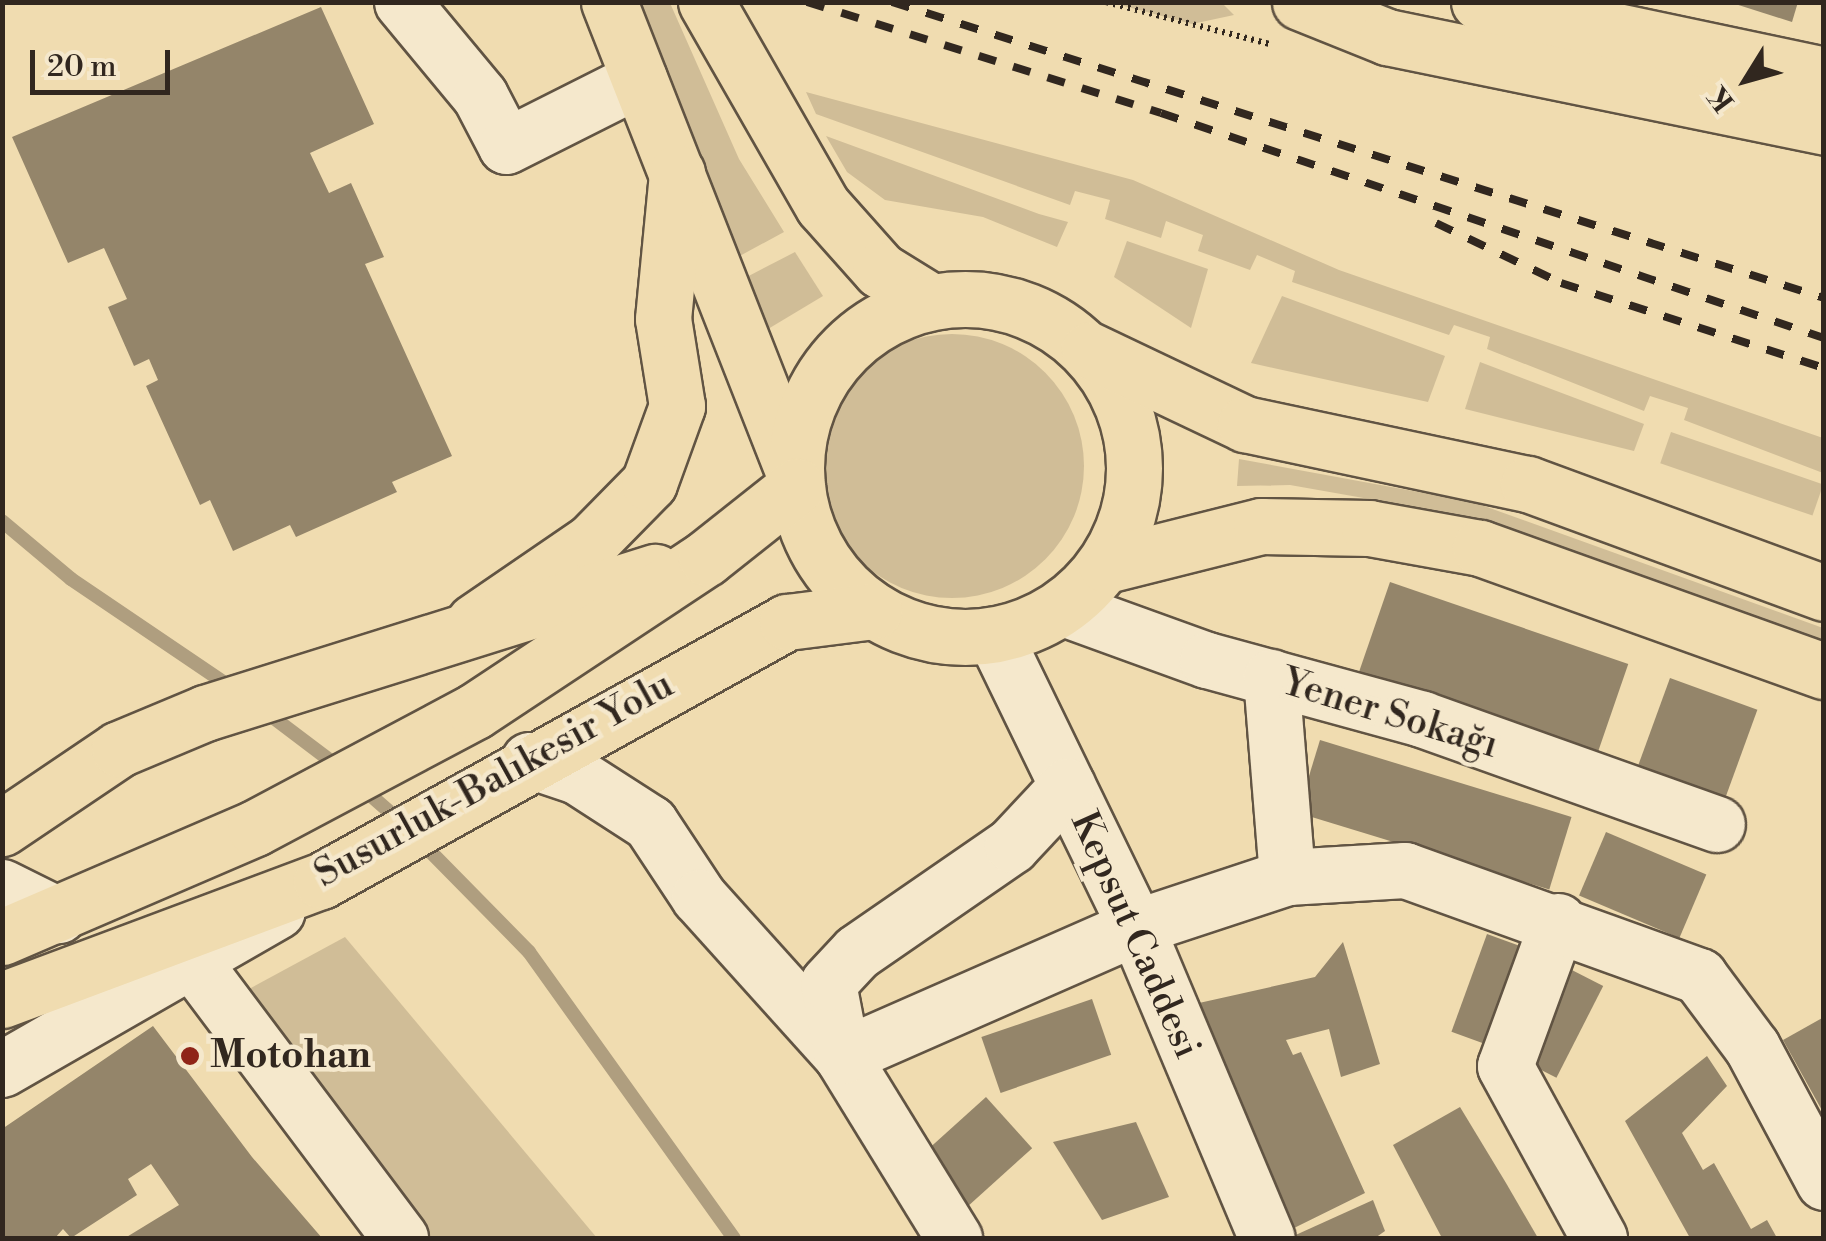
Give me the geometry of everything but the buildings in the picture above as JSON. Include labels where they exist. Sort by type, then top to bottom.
[{"type":"main road","points":[[609,2],[796,481],[807,528],[834,574],[874,611],[912,629],[994,636],[1063,608],[1106,565],[1130,512],[1136,454],[1121,398],[1088,350]]},
{"type":"main road","points":[[706,2],[823,206],[880,270],[930,300]]},
{"type":"main road","points":[[1300,2],[1387,37],[1824,127]]},
{"type":"main road","points":[[1480,2],[1824,75]]},
{"type":"main road","points":[[456,629],[591,542],[624,514],[656,468],[677,406],[663,318],[677,173]]},
{"type":"main road","points":[[796,481],[800,428],[817,383],[846,345],[885,316],[930,300],[988,298],[1042,315],[1088,350],[1245,424],[1528,484],[1824,593]]},
{"type":"main road","name":"Susurluk-Balıkesir Yolu","points":[[2,937],[255,828],[475,711],[706,558],[796,481]]},
{"type":"main road","points":[[1106,565],[1262,526],[1369,528],[1480,548],[1824,671]]},
{"type":"main road","points":[[2,828],[119,749],[456,629],[706,558]]},
{"type":"main road","name":"Susurluk-Balıkesir Yolu","points":[[2,1000],[321,881],[529,760],[787,622],[874,611]]},
{"type":"street","points":[[402,2],[480,96],[506,146],[638,80]]},
{"type":"street","name":"Yener Sokağı","points":[[1063,608],[1270,677],[1422,718],[1716,824]]},
{"type":"street","name":"Kepsut Caddesi","points":[[994,636],[1136,928],[1267,1238]]},
{"type":"street","points":[[1270,677],[1287,877]]},
{"type":"street","points":[[529,760],[577,776],[650,823],[699,897],[842,1056],[954,1238]]},
{"type":"street","points":[[842,1056],[828,983],[858,952],[1012,845],[1067,786]]},
{"type":"street","points":[[842,1056],[1136,928],[1287,877],[1405,870],[1558,921],[1698,976],[1752,1047],[1824,1182]]},
{"type":"street","points":[[2,1069],[194,962],[321,881]]},
{"type":"street","points":[[2,886],[58,915]]},
{"type":"street","points":[[1558,921],[1505,1066],[1599,1238]]},
{"type":"street","points":[[194,962],[400,1238]]},
{"type":"shaded area","points":[[636,3],[670,3],[739,159],[784,232],[736,258]]},
{"type":"shaded area","points":[[1113,3],[1222,3],[1234,15],[1192,24]]},
{"type":"shaded area","points":[[806,92],[1133,180],[1339,270],[1823,438],[1823,473],[1684,420],[1688,408],[1650,396],[1644,411],[1487,349],[1490,337],[1454,325],[1449,335],[1292,282],[1295,271],[1257,255],[1250,270],[1198,251],[1203,235],[1166,221],[1161,238],[1105,219],[1110,200],[1075,191],[1070,205],[816,114]]},
{"type":"shaded area","points":[[826,136],[1068,222],[1057,247],[983,217],[885,200],[847,172]]},
{"type":"shaded area","points":[[1127,241],[1208,269],[1191,328],[1114,277]]},
{"type":"shaded area","points":[[795,252],[823,296],[763,332],[741,280]]},
{"type":"shaded area","points":[[1282,296],[1445,356],[1428,402],[1251,363]]},
{"type":"shaded area","points":[[952,334],[978,336],[1003,344],[1045,373],[1074,415],[1082,440],[1082,492],[1074,517],[1045,559],[1003,588],[978,596],[952,598],[926,596],[901,588],[859,559],[830,517],[822,492],[820,466],[822,440],[830,415],[859,373],[901,344],[926,336]]},
{"type":"shaded area","points":[[1480,362],[1644,424],[1634,451],[1465,409]]},
{"type":"shaded area","points":[[1671,432],[1823,484],[1812,516],[1660,463]]},
{"type":"shaded area","points":[[1239,459],[1473,502],[1823,628],[1823,641],[1471,517],[1290,485],[1237,486]]},
{"type":"shaded area","points":[[345,937],[597,1238],[417,1238],[236,996]]},
{"type":"waterway","points":[[2,521],[71,579],[232,688]]},
{"type":"waterway","points":[[262,709],[340,768]]},
{"type":"waterway","points":[[360,786],[400,821]]},
{"type":"waterway","points":[[419,840],[529,952],[734,1238]]},
{"type":"railway","points":[[807,2],[1161,113],[1824,338]]},
{"type":"railway","points":[[892,2],[1824,298]]},
{"type":"railway","points":[[1436,223],[1561,283],[1824,368]]},
{"type":"place","name":"Motohan","points":[[190,1056]]}]
